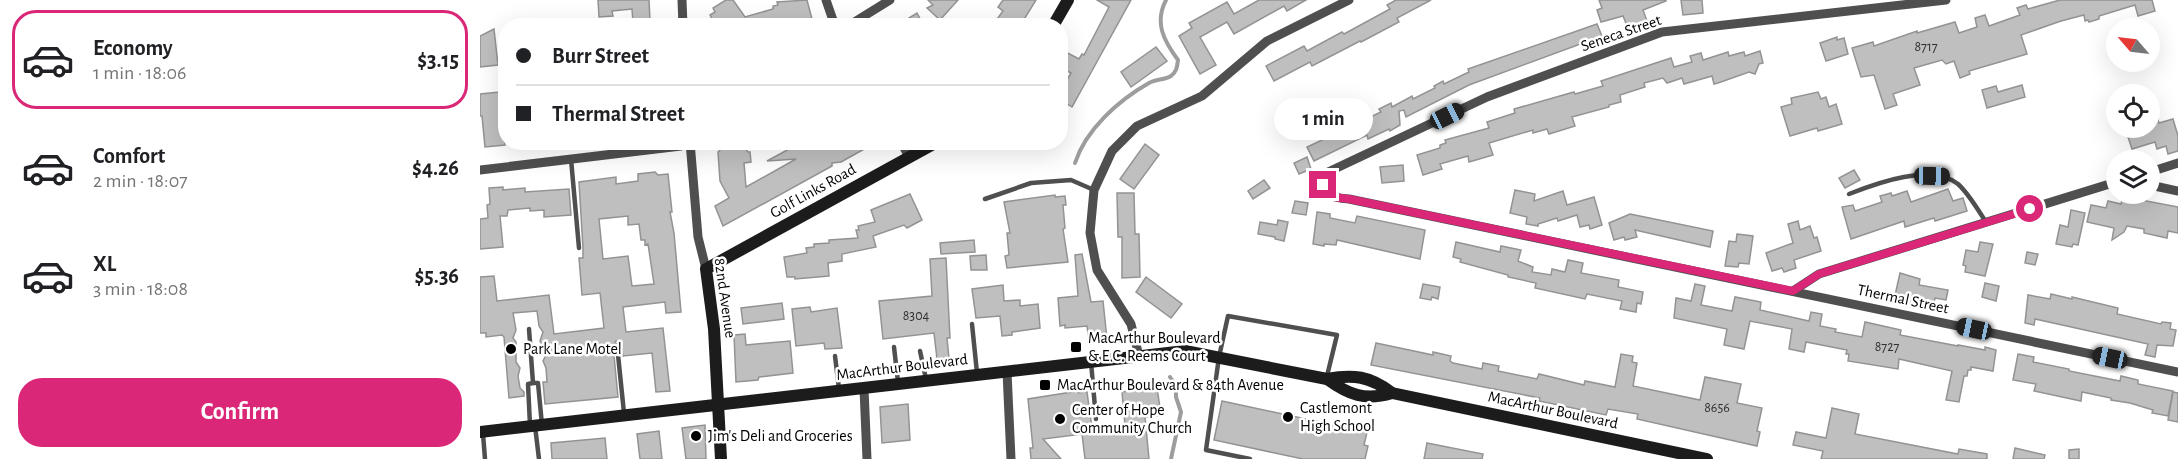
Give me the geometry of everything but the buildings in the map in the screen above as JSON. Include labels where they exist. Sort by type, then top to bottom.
[{"type":"main road","points":[[1058,18],[1068,0]]},
{"type":"main road","name":"Golf Links Road","points":[[706,269],[923,150]]},
{"type":"main road","name":"82nd Avenue","points":[[706,269],[714,329],[722,459]]},
{"type":"main road","name":"MacArthur Boulevard","points":[[481,432],[1185,351],[1327,379],[1344,392],[1374,398],[1392,393],[1676,456],[1707,459]]},
{"type":"street","points":[[682,0],[683,18]]},
{"type":"street","points":[[826,0],[832,18]]},
{"type":"street","points":[[861,18],[890,0]]},
{"type":"street","points":[[1138,356],[1131,324],[1097,270],[1090,233],[1094,190],[1112,151],[1137,126],[1202,96],[1267,41],[1348,0]]},
{"type":"street","name":"Seneca Street","points":[[1326,173],[1487,97],[1662,32],[1946,0]]},
{"type":"street","points":[[480,170],[647,150]]},
{"type":"street","name":"82nd Avenue","points":[[691,150],[698,237],[706,269]]},
{"type":"street","points":[[905,150],[909,158]]},
{"type":"street","points":[[2160,169],[2178,164]]},
{"type":"street","name":"Thermal Street","points":[[1326,173],[1322,180],[1323,185],[1333,197],[2178,372]]},
{"type":"street","points":[[1793,291],[1819,274],[2106,185]]},
{"type":"street","points":[[2160,187],[2178,191]]},
{"type":"street","points":[[1006,372],[1011,459]]},
{"type":"street","points":[[864,389],[867,459]]},
{"type":"lane","points":[[571,159],[579,248]]},
{"type":"lane","points":[[480,162],[480,170]]},
{"type":"lane","points":[[1849,194],[1889,179],[1919,176],[1945,177],[1959,185],[1986,222]]},
{"type":"lane","points":[[985,199],[1030,183],[1071,180],[1094,190]]},
{"type":"lane","points":[[1250,459],[1206,450],[1219,357],[1228,316],[1337,335],[1327,379]]},
{"type":"lane","points":[[972,324],[977,375]]},
{"type":"lane","points":[[529,329],[535,383],[539,459]]},
{"type":"lane","points":[[617,345],[625,416]]},
{"type":"lane","points":[[894,347],[898,385]]},
{"type":"lane","points":[[920,351],[927,382]]},
{"type":"lane","points":[[835,356],[839,391]]},
{"type":"lane","points":[[1091,362],[1096,419]]},
{"type":"lane","points":[[535,383],[528,384],[536,426]]},
{"type":"lane","points":[[481,432],[485,459]]},
{"type":"waterway","points":[[1075,163],[1080,150],[1095,127],[1115,107],[1149,83],[1169,77],[1176,71],[1178,60],[1162,32],[1161,16],[1166,0]]},
{"type":"waterway","points":[[1170,377],[1176,386],[1176,397],[1181,412],[1171,459]]},
{"type":"place","name":"MacArthur Boulevard & E.C. Reems Court","points":[[1076,347]]},
{"type":"place","name":"Park Lane Motel","points":[[511,349]]},
{"type":"place","name":"MacArthur Boulevard & 84th Avenue","points":[[1045,385]]},
{"type":"place","name":"Castlemont High School","points":[[1288,417]]},
{"type":"place","name":"Center of Hope Community Church","points":[[1060,419]]},
{"type":"place","name":"Jim's Deli and Groceries","points":[[696,436]]},
{"type":"route","points":[[1323,185],[1328,194],[1333,197],[1793,291],[1819,274],[2030,209]]}]
